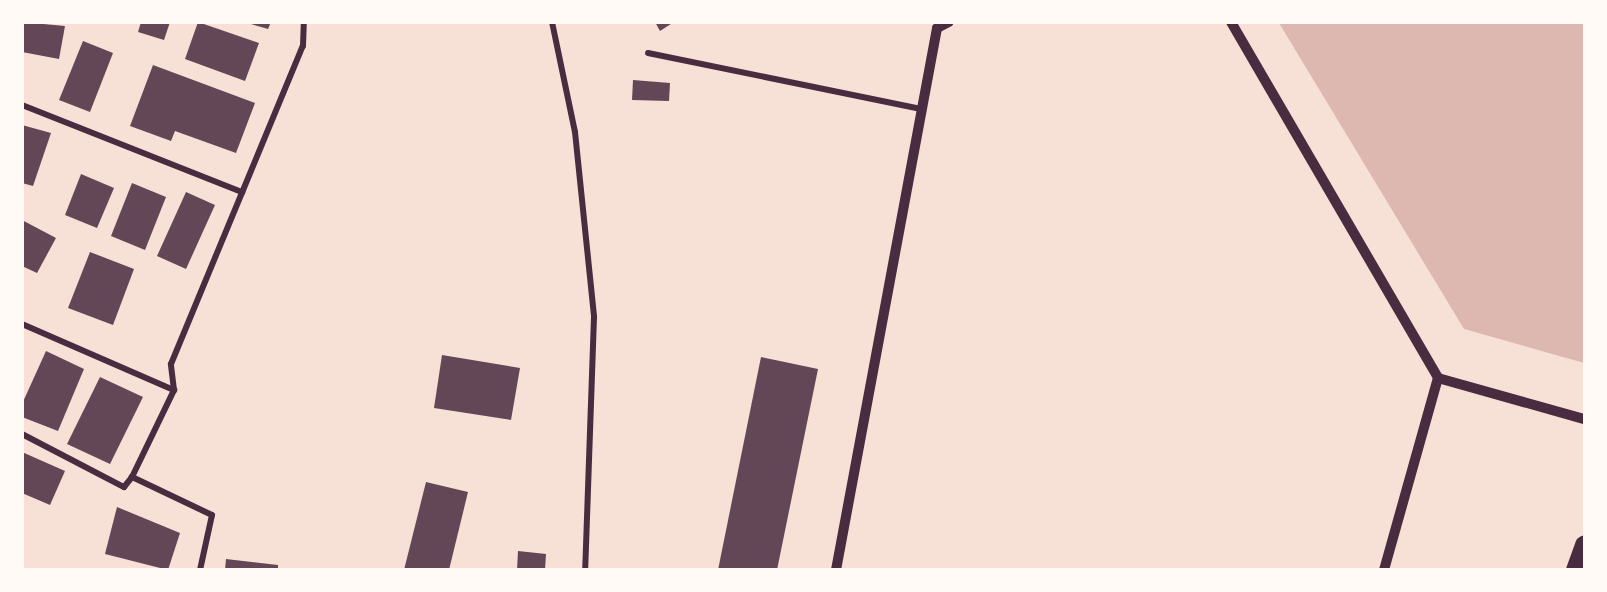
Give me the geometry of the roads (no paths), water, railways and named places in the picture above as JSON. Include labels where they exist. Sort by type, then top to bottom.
[{"type":"highway","points":[[1575,570],[1584,545]]},
{"type":"street","points":[[22,434],[124,488],[132,477],[174,390],[171,364],[303,46],[304,22]]},
{"type":"street","points":[[552,22],[575,132],[594,317],[585,570]]},
{"type":"street","points":[[836,570],[937,28],[949,22]]},
{"type":"street","points":[[1231,22],[1438,378],[1584,419]]},
{"type":"street","points":[[648,53],[922,109]]},
{"type":"street","points":[[22,105],[242,192]]},
{"type":"street","points":[[22,324],[174,390]]},
{"type":"street","points":[[1384,570],[1438,378]]},
{"type":"street","points":[[132,477],[212,515],[200,570]]}]
